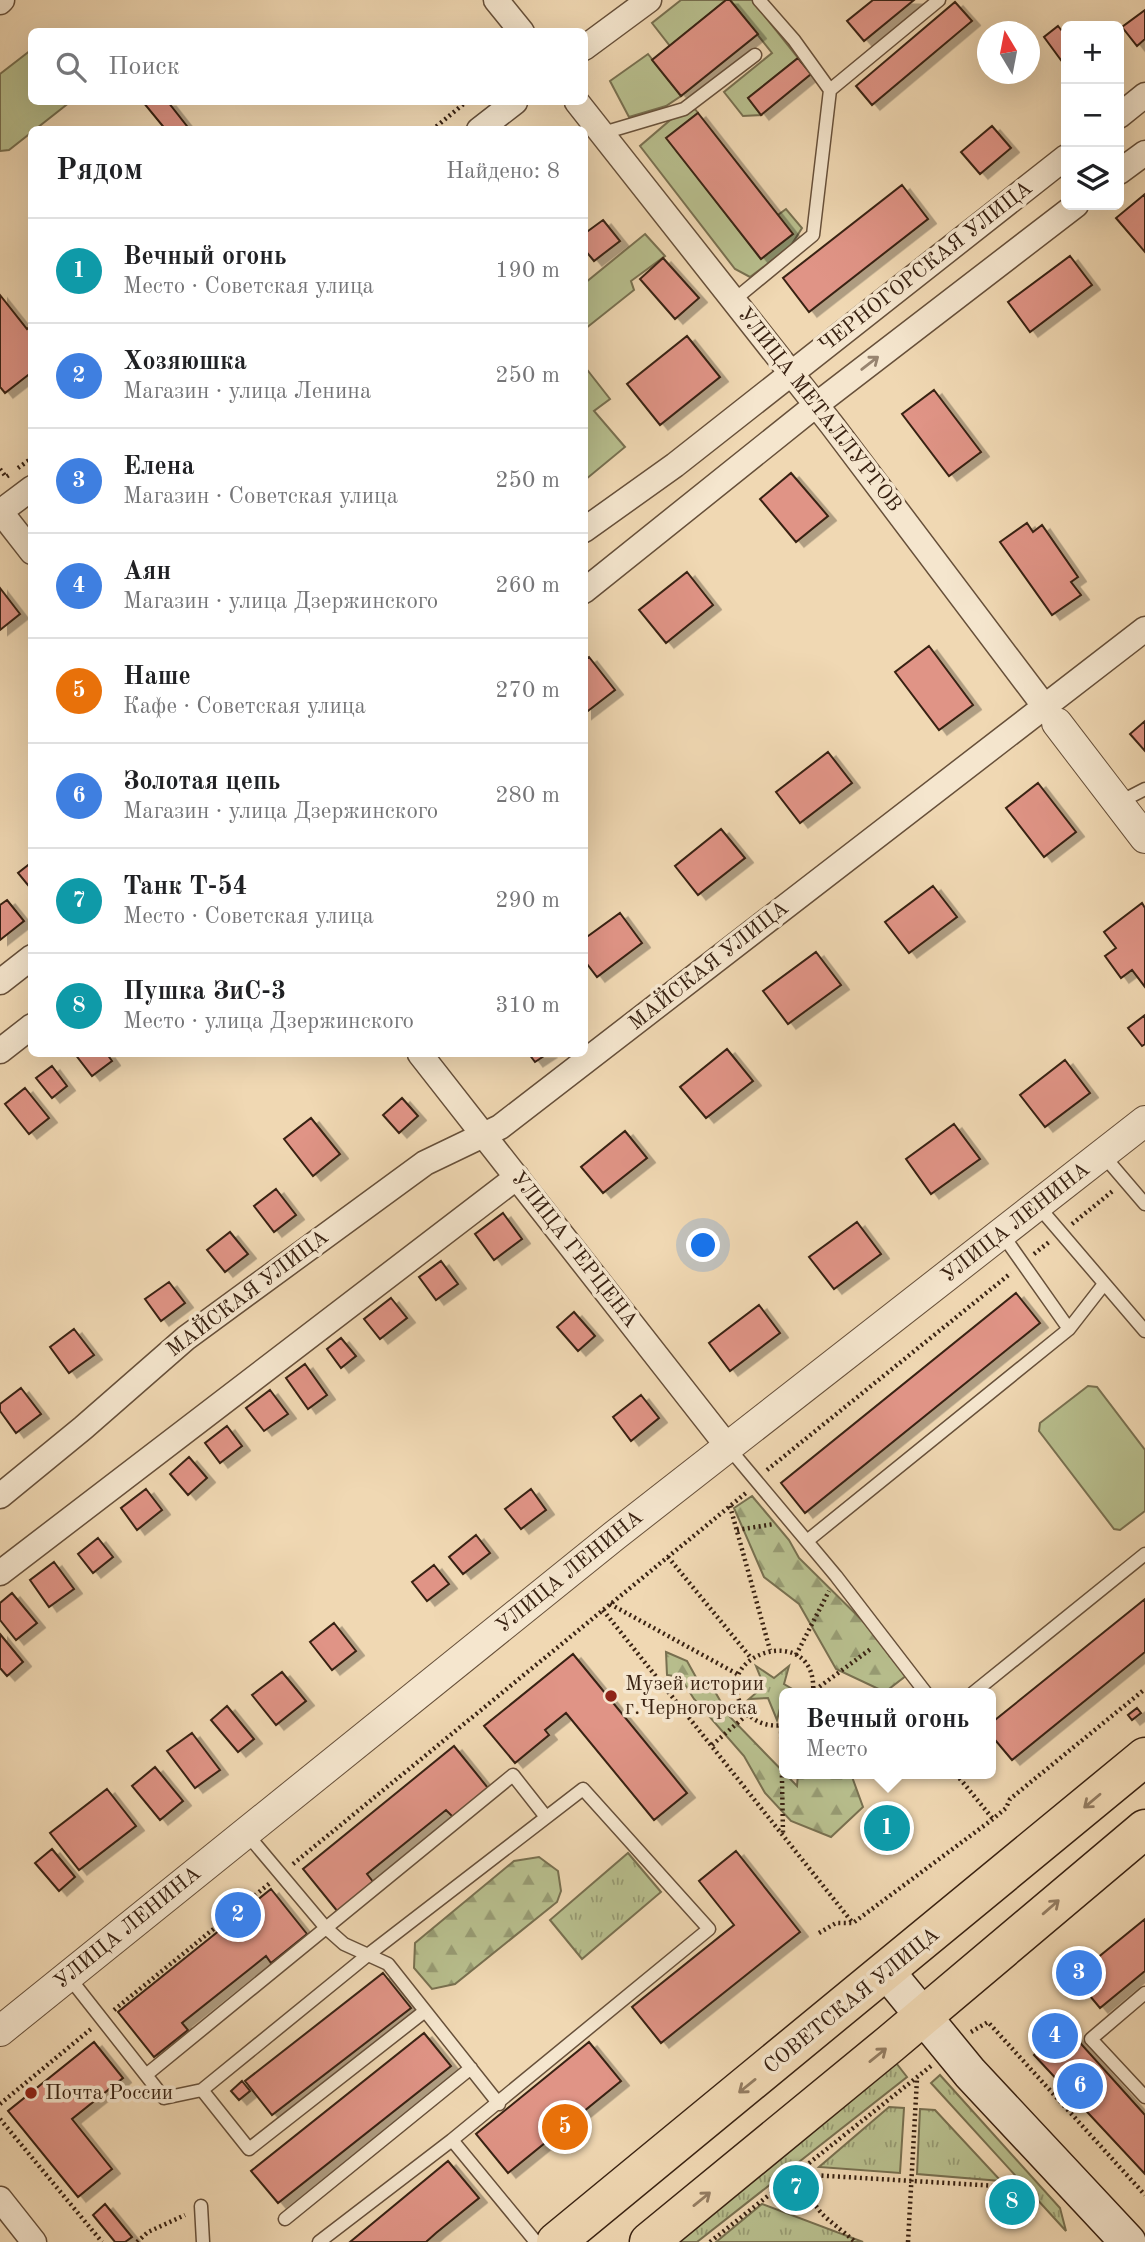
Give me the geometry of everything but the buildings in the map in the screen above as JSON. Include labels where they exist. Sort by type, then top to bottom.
[{"type":"main road","name":"СОВЕТСКАЯ УЛИЦА","points":[[556,2242],[1145,1757]]},
{"type":"main road","points":[[649,2242],[1145,1829]]},
{"type":"main road","points":[[887,1972],[970,2073],[1128,2242]]},
{"type":"street","points":[[496,0],[519,28]]},
{"type":"street","points":[[588,45],[649,0]]},
{"type":"street","points":[[1124,112],[1145,95]]},
{"type":"street","points":[[485,126],[510,105]]},
{"type":"street","name":"УЛИЦА МЕТАЛЛУРГОВ","points":[[580,105],[816,405],[1051,714]]},
{"type":"street","points":[[1124,168],[1145,153]]},
{"type":"street","name":"ЧЕРНОГОРСКАЯ УЛИЦА","points":[[588,527],[676,465],[1061,161]]},
{"type":"street","name":"ЧЕРНОГОРСКАЯ УЛИЦА","points":[[588,588],[816,405],[1070,210]]},
{"type":"street","points":[[28,491],[0,511],[28,547]]},
{"type":"street","name":"МАЙСКАЯ УЛИЦА","points":[[0,1496],[186,1338],[425,1163],[485,1136],[1051,714],[1145,629]]},
{"type":"street","points":[[1051,714],[1145,838]]},
{"type":"street","points":[[0,982],[28,960]]},
{"type":"street","points":[[0,1051],[28,1029]]},
{"type":"street","name":"УЛИЦА ГЕРЦЕНА","points":[[422,1057],[728,1447]]},
{"type":"street","name":"УЛИЦА ЛЕНИНА","points":[[0,2031],[728,1447],[1145,1121]]},
{"type":"street","points":[[0,1573],[517,1177]]},
{"type":"street","points":[[4,2214],[34,2242]]},
{"type":"lane","points":[[734,300],[814,235],[830,90],[794,40],[759,0]]},
{"type":"lane","points":[[830,90],[939,0]]},
{"type":"lane","points":[[603,133],[684,109],[754,55]]},
{"type":"lane","points":[[1118,803],[1145,789]]},
{"type":"lane","points":[[1103,1155],[1145,1204]]},
{"type":"lane","points":[[1038,1206],[1145,1331]]},
{"type":"lane","points":[[1002,1234],[1025,1262],[1069,1329]]},
{"type":"lane","points":[[807,1541],[1069,1329],[1104,1284]]},
{"type":"lane","points":[[728,1447],[792,1521],[922,1688]]},
{"type":"lane","points":[[979,1688],[1145,1554]]},
{"type":"lane","points":[[146,2075],[513,1775],[547,1817]]},
{"type":"lane","points":[[68,1976],[164,2098],[202,2090],[369,1954],[583,1789],[709,1929],[499,2104],[319,2242]]},
{"type":"lane","points":[[246,1833],[326,1928],[344,1944],[388,1964],[499,2104]]},
{"type":"lane","points":[[1145,1993],[1091,2039],[1145,2097]]},
{"type":"lane","points":[[202,2090],[249,2149],[425,2011]]},
{"type":"lane","points":[[285,2219],[471,2068]]},
{"type":"lane","points":[[452,2140],[536,2242]]},
{"type":"lane","points":[[201,2206],[203,2242]]},
{"type":"path","points":[[437,126],[462,105]]},
{"type":"path","points":[[0,469],[6,477]]},
{"type":"path","points":[[0,2105],[1125,1181]]},
{"type":"path","points":[[730,1506],[770,1650]]},
{"type":"path","points":[[737,1530],[792,1521]]},
{"type":"path","points":[[668,1557],[751,1658]]},
{"type":"path","points":[[796,1655],[836,1576]]},
{"type":"path","points":[[610,1604],[739,1675]]},
{"type":"path","points":[[603,1609],[853,1923]]},
{"type":"path","points":[[818,1688],[884,1639]]},
{"type":"path","points":[[779,1725],[763,1724],[748,1714],[738,1696],[739,1675],[751,1658],[770,1650],[796,1655],[810,1671],[812,1688]]},
{"type":"path","points":[[819,1933],[836,1923],[853,1923],[993,1819],[1006,1808],[1010,1798],[1145,1689]]},
{"type":"path","points":[[712,1745],[748,1714]]},
{"type":"path","points":[[782,1779],[783,1838]]},
{"type":"path","points":[[960,1779],[993,1819]]},
{"type":"path","points":[[971,2032],[988,2022],[1145,2195]]},
{"type":"path","points":[[710,2242],[932,2065]]},
{"type":"path","points":[[908,2242],[917,2078]]},
{"type":"path","points":[[0,2119],[102,2242]]},
{"type":"path","points":[[793,2174],[1015,2187]]},
{"type":"path","points":[[806,2175],[809,2197],[817,2211],[855,2242]]},
{"type":"path","points":[[137,2242],[148,2232],[201,2206]]},
{"type":"green space","points":[[681,0],[726,0],[670,46],[652,23]]},
{"type":"green space","points":[[730,0],[752,0],[798,58],[748,98],[761,115],[743,116],[724,92],[772,53]]},
{"type":"green space","points":[[28,52],[28,105],[66,105],[40,126],[28,126],[28,135],[9,150],[0,151],[0,74]]},
{"type":"green space","points":[[648,54],[681,96],[666,106],[629,117],[610,81]]},
{"type":"green space","points":[[695,109],[698,113],[667,138],[760,258],[778,215],[786,209],[802,228],[790,247],[750,277],[735,269],[640,146],[675,116]]},
{"type":"green space","points":[[645,234],[665,256],[631,281],[634,290],[588,327],[588,281]]},
{"type":"green space","points":[[588,371],[610,399],[594,411],[625,447],[588,478]]},
{"type":"green space","points":[[1088,1386],[1097,1387],[1145,1450],[1145,1511],[1120,1530],[1114,1529],[1039,1431],[1040,1423]]},
{"type":"green space","points":[[752,1496],[789,1540],[799,1558],[887,1645],[907,1675],[890,1688],[876,1688],[836,1669],[799,1604],[764,1577],[734,1508]]},
{"type":"green space","points":[[666,1652],[687,1661],[697,1679],[714,1690],[729,1716],[779,1767],[779,1779],[790,1779],[797,1786],[798,1779],[853,1779],[863,1807],[831,1837],[791,1821],[765,1793],[744,1756],[694,1699],[680,1677],[667,1675]]},
{"type":"green space","points":[[756,1666],[774,1678],[789,1666],[784,1684],[791,1688],[779,1688],[777,1720],[768,1698],[749,1699],[764,1686]]},
{"type":"green space","points":[[628,1853],[661,1892],[582,1959],[550,1920]]},
{"type":"green space","points":[[539,1857],[558,1871],[561,1891],[557,1902],[455,1984],[432,1989],[414,1968],[415,1943],[514,1861]]},
{"type":"green space","points":[[893,2059],[907,2077],[697,2242],[667,2242]]},
{"type":"green space","points":[[940,2075],[1060,2208],[1066,2231],[931,2083]]},
{"type":"green space","points":[[889,2107],[904,2108],[900,2173],[819,2167]]},
{"type":"green space","points":[[920,2109],[935,2110],[1001,2181],[917,2174]]},
{"type":"green space","points":[[762,2204],[863,2242],[716,2242]]},
{"type":"place","name":"Музей истории г.Черногорска","points":[[611,1696]]},
{"type":"place","name":"Вечный огонь","points":[[887,1828]]},
{"type":"place","name":"Хозяюшка","points":[[238,1915]]},
{"type":"place","name":"Елена","points":[[1079,1973]]},
{"type":"place","name":"Аян","points":[[1055,2036]]},
{"type":"place","name":"Золотая цепь","points":[[1080,2086]]},
{"type":"place","name":"Почта России","points":[[31,2093]]},
{"type":"place","name":"Наше","points":[[565,2127]]},
{"type":"place","name":"Танк Т-54","points":[[796,2188]]},
{"type":"place","name":"Пушка ЗиС-3","points":[[1012,2202]]}]
